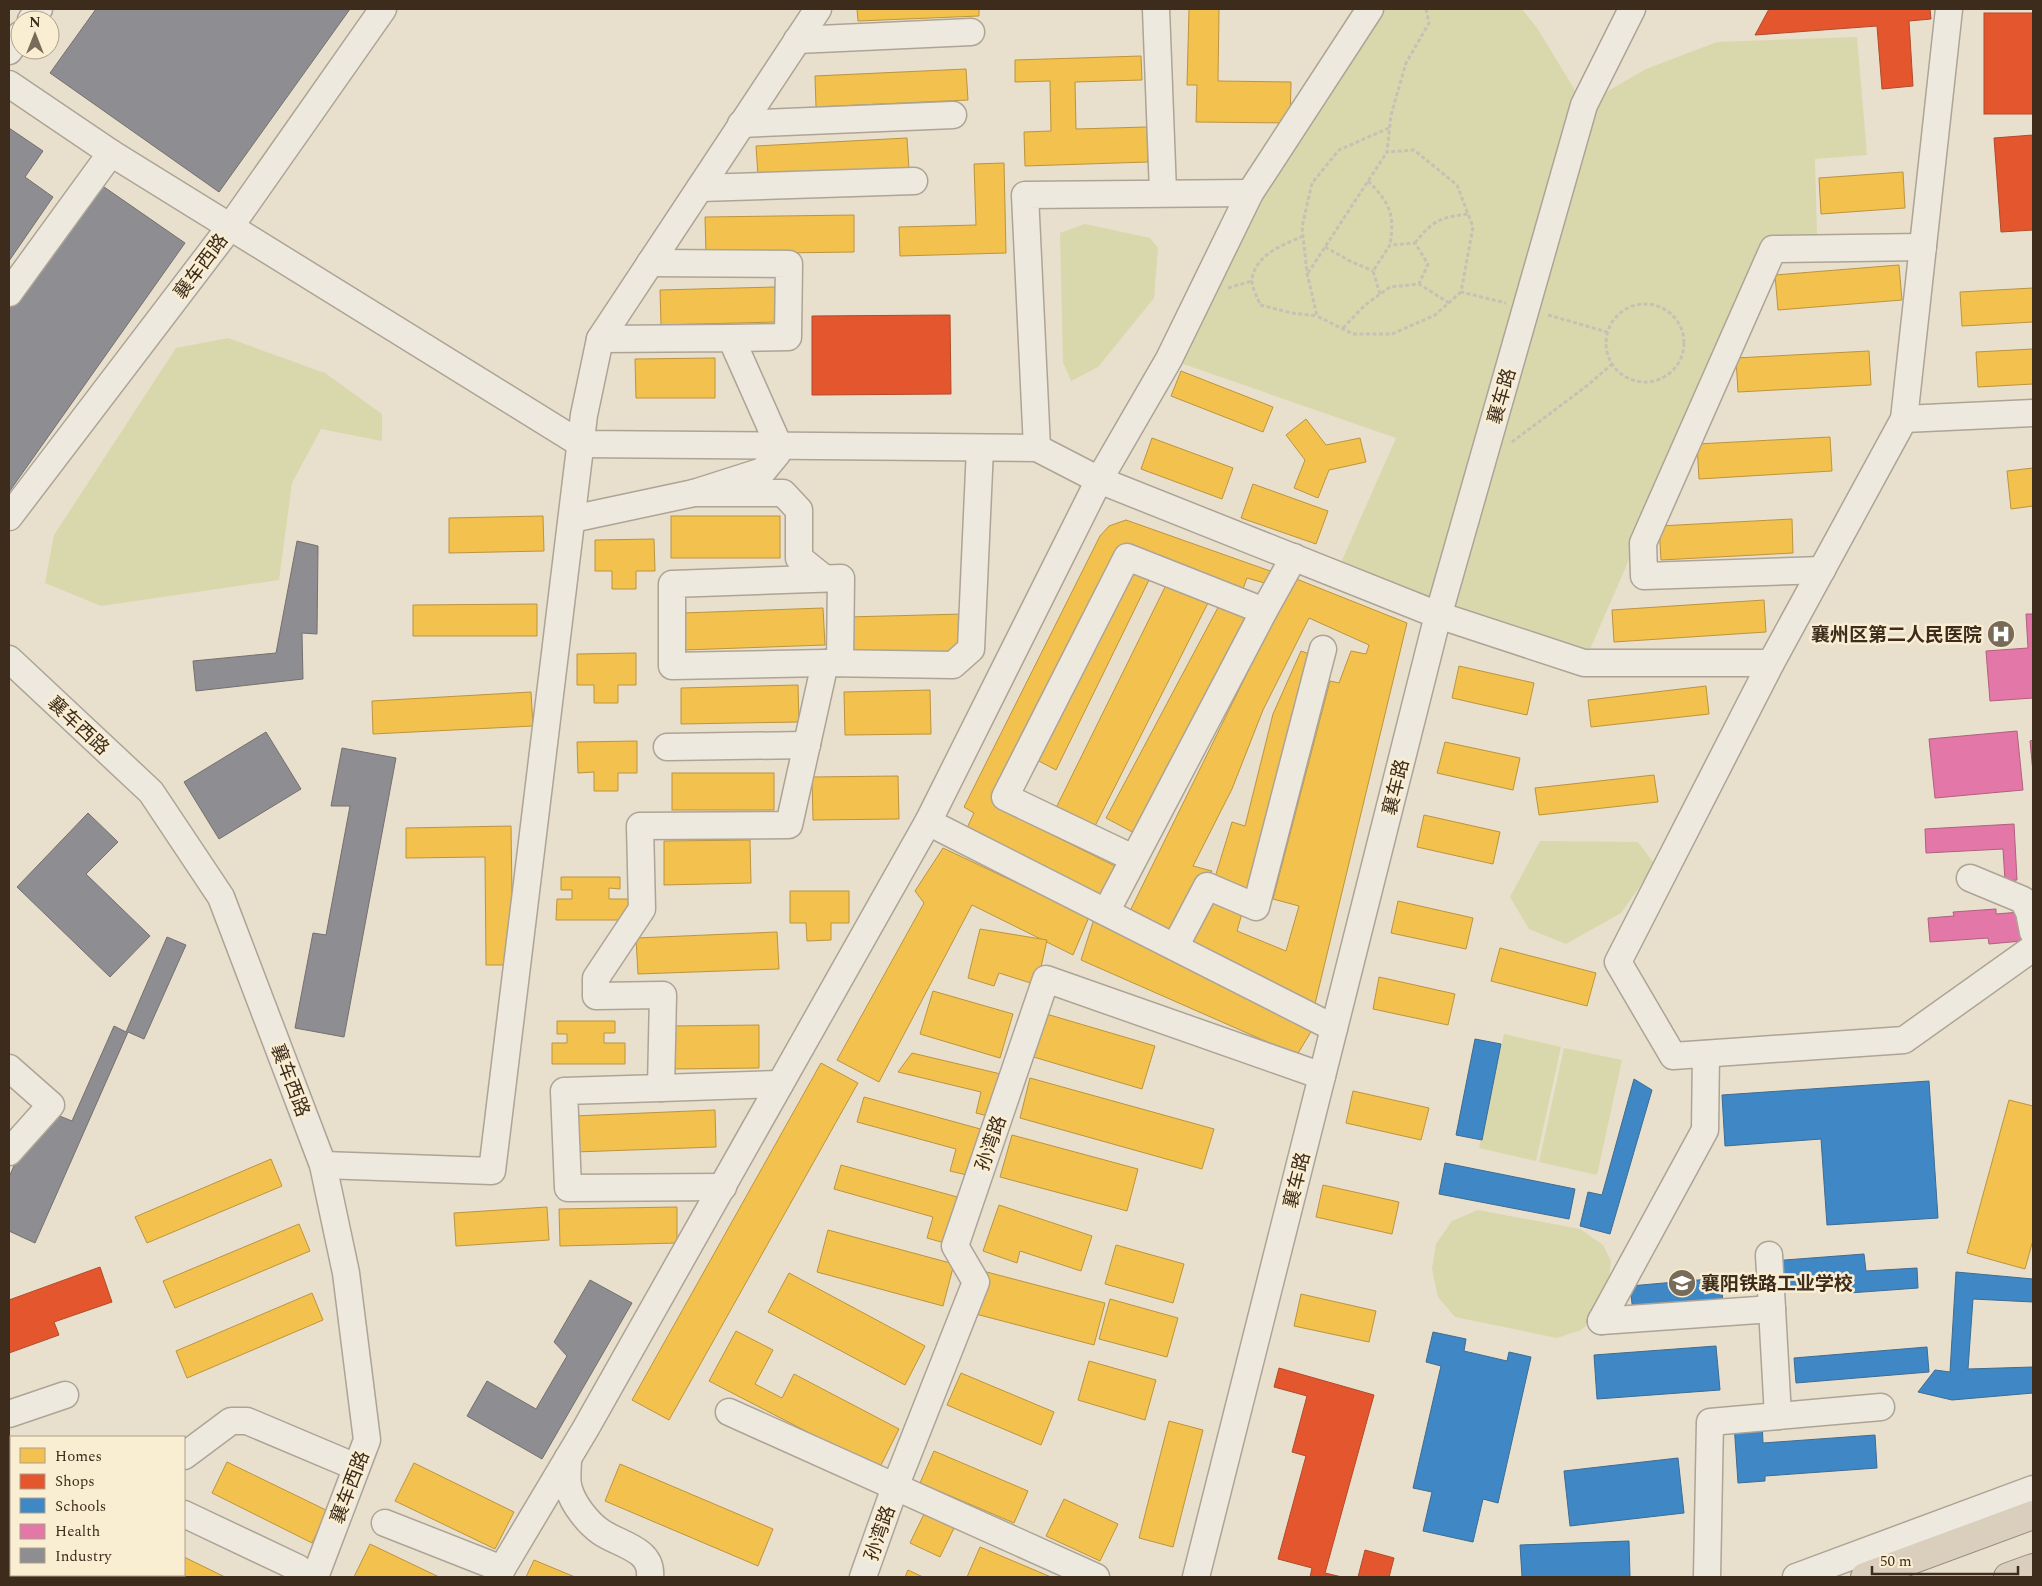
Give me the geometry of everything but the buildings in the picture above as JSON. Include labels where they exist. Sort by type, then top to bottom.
[{"type":"highway","points":[[1865,1577],[2033,1515]]},
{"type":"highway","points":[[2008,1577],[2033,1568]]},
{"type":"street","name":"襄车西路","points":[[9,517],[230,227],[383,9]]},
{"type":"street","points":[[323,1165],[492,1171],[581,444],[600,339],[818,9]]},
{"type":"street","points":[[1156,9],[1163,192]]},
{"type":"street","points":[[386,1523],[500,1573],[568,1458],[928,822],[1099,480],[1170,359],[1250,193],[1370,9]]},
{"type":"street","name":"襄车路","points":[[1196,1577],[1438,615],[1584,105],[1632,9]]},
{"type":"street","points":[[1949,9],[1904,419],[1771,663],[1618,962],[1673,1056],[1904,1040],[2033,948]]},
{"type":"street","points":[[797,40],[971,32]]},
{"type":"street","points":[[9,84],[111,153],[581,444],[1037,448],[1099,480],[1438,615],[1584,663],[1771,663]]},
{"type":"street","points":[[742,124],[953,115]]},
{"type":"street","points":[[9,294],[111,153]]},
{"type":"street","points":[[700,188],[914,181]]},
{"type":"street","points":[[1037,448],[1025,195],[1163,192],[1250,193]]},
{"type":"street","points":[[1822,570],[1644,576],[1643,543],[1773,249],[1923,247]]},
{"type":"street","points":[[600,339],[788,337],[789,264],[650,263]]},
{"type":"street","points":[[572,519],[694,493],[762,471],[777,454],[779,446],[731,338]]},
{"type":"street","points":[[1904,419],[2033,413]]},
{"type":"street","points":[[661,1088],[662,996],[596,996],[596,978],[642,908],[640,826],[789,825],[807,744],[832,663],[841,578],[672,584],[672,666],[832,663],[953,665],[971,649],[980,448]]},
{"type":"street","points":[[694,493],[783,493],[798,510],[799,558],[824,578]]},
{"type":"street","points":[[1133,858],[1006,797],[1127,557],[1264,611]]},
{"type":"street","points":[[1106,912],[1294,557]]},
{"type":"street","points":[[1175,947],[1207,886],[1256,907],[1323,649]]},
{"type":"street","name":"襄车西路","points":[[9,659],[151,792],[222,897],[323,1165],[346,1273],[367,1440],[307,1573]]},
{"type":"street","points":[[668,747],[807,744]]},
{"type":"street","points":[[928,822],[1334,1028]]},
{"type":"street","points":[[1970,878],[2023,900],[2029,912],[2033,932]]},
{"type":"street","name":"孙湾路","points":[[863,1577],[895,1487],[976,1282],[954,1246],[1046,978],[1322,1076]]},
{"type":"street","points":[[1706,1054],[1705,1130],[1601,1321],[1772,1309]]},
{"type":"street","points":[[9,1068],[51,1105],[9,1152]]},
{"type":"street","points":[[723,1186],[568,1188],[564,1090],[780,1084]]},
{"type":"street","points":[[1769,1254],[1778,1416]]},
{"type":"street","points":[[9,1414],[65,1396]]},
{"type":"street","points":[[1706,1577],[1710,1422],[1881,1406]]},
{"type":"street","points":[[729,1412],[1096,1577]]},
{"type":"street","points":[[185,1455],[231,1421],[247,1421],[356,1467]]},
{"type":"street","points":[[568,1458],[568,1488],[582,1513],[599,1531],[644,1555],[651,1567],[650,1577]]},
{"type":"street","points":[[1796,1577],[2033,1489]]},
{"type":"street","points":[[185,1514],[307,1573]]},
{"type":"path","points":[[1308,273],[1387,152],[1390,128],[1406,63],[1429,23],[1426,9]]},
{"type":"path","points":[[1317,316],[1308,273],[1302,227],[1312,183],[1339,150],[1390,128]]},
{"type":"path","points":[[1303,236],[1272,249],[1258,265],[1252,281],[1260,305],[1317,316],[1354,334],[1392,334],[1435,314],[1461,292],[1473,227],[1457,185],[1414,150],[1387,152]]},
{"type":"path","points":[[1368,181],[1386,199],[1393,227],[1390,245],[1372,271]]},
{"type":"path","points":[[1390,245],[1415,243],[1425,229],[1445,216],[1468,214]]},
{"type":"path","points":[[1415,243],[1428,264],[1419,284]]},
{"type":"path","points":[[1325,247],[1350,262],[1372,271],[1380,294]]},
{"type":"path","points":[[1343,328],[1365,305],[1390,286],[1419,284],[1449,303]]},
{"type":"path","points":[[1461,292],[1526,308],[1607,332]]},
{"type":"path","points":[[1635,305],[1661,306],[1672,314],[1680,324],[1685,337],[1680,363],[1671,373],[1659,380],[1633,381],[1621,374],[1612,364],[1606,343],[1607,332],[1613,320],[1622,311],[1635,305]]},
{"type":"path","points":[[1481,465],[1588,386],[1612,364]]},
{"type":"green space","points":[[1370,9],[1522,9],[1537,28],[1584,105],[1646,69],[1717,42],[1857,37],[1867,155],[1815,159],[1817,236],[1766,245],[1584,663],[1336,574],[1396,438],[1169,359]]},
{"type":"green space","points":[[1085,224],[1150,238],[1158,248],[1154,298],[1098,367],[1071,381],[1063,362],[1060,233]]},
{"type":"green space","points":[[228,338],[325,373],[382,414],[382,441],[321,429],[292,483],[279,580],[101,606],[45,583],[54,535],[176,348]]},
{"type":"green space","points":[[1540,841],[1638,842],[1655,865],[1621,913],[1566,944],[1529,929],[1510,897]]},
{"type":"green space","points":[[1504,1034],[1561,1047],[1536,1161],[1479,1148]]},
{"type":"green space","points":[[1564,1048],[1622,1060],[1597,1175],[1539,1162]]},
{"type":"green space","points":[[1478,1210],[1580,1229],[1603,1245],[1611,1261],[1608,1291],[1601,1313],[1581,1330],[1557,1338],[1455,1317],[1438,1297],[1432,1269],[1436,1244],[1452,1221]]},
{"type":"place","name":"襄州区第二人民医院","points":[[2001,634]]},
{"type":"place","name":"襄阳铁路工业学校","points":[[1682,1283]]}]
